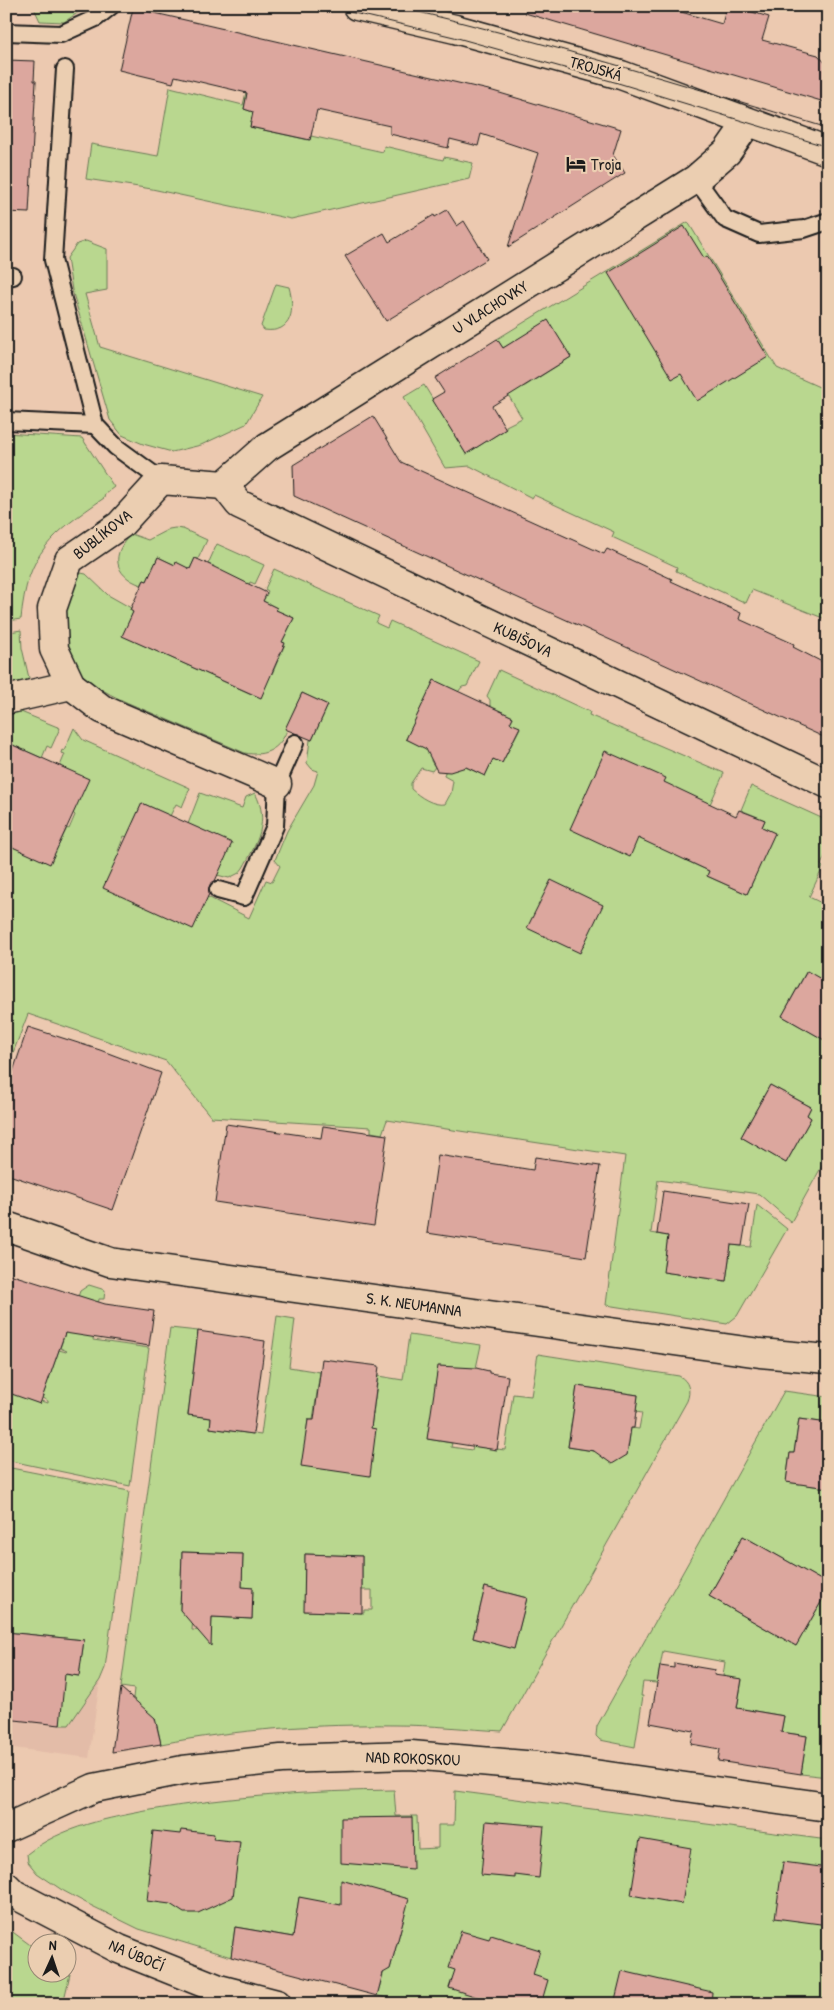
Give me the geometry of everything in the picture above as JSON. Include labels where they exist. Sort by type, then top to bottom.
[{"type":"street","name":"TROJSKÁ","points":[[357,6],[455,29],[621,75],[828,151]]},
{"type":"street","name":"U VLACHOVKY","points":[[224,485],[267,447],[696,179],[727,152],[748,122]]},
{"type":"street","points":[[161,480],[224,485]]},
{"type":"street","name":"BUBLÍKOVA","points":[[161,480],[120,524],[69,560],[52,609],[54,649],[71,685],[102,709],[277,784]]},
{"type":"street","name":"KUBIŠOVA","points":[[224,485],[239,504],[828,784]]},
{"type":"street","points":[[6,700],[71,685]]},
{"type":"street","name":"S. K. NEUMANNA","points":[[6,1226],[110,1262],[760,1352],[828,1359]]},
{"type":"street","name":"NAD ROKOSKOU","points":[[6,1828],[94,1788],[183,1770],[281,1759],[411,1754],[536,1766],[828,1807]]},
{"type":"street","name":"NA ÚBOČÍ","points":[[6,1886],[14,1894],[119,1948],[219,1989],[277,2004]]},
{"type":"lane","points":[[6,32],[61,34],[96,18],[111,6]]},
{"type":"lane","points":[[65,69],[53,260],[94,425],[116,447],[161,480]]},
{"type":"lane","points":[[696,179],[726,220],[759,234],[804,229],[828,221]]},
{"type":"lane","points":[[6,420],[94,425]]},
{"type":"lane","points":[[218,890],[244,897],[275,826],[277,784],[296,743]]},
{"type":"shaded area","points":[[6,1632],[84,1640],[69,1725],[100,1680],[89,1758],[6,1747]]},
{"type":"green space","points":[[33,6],[88,6],[64,22],[40,21]]},
{"type":"green space","points":[[259,37],[244,109],[253,112],[250,127],[309,140],[311,136],[383,152],[384,146],[443,160],[444,157],[473,163],[469,179],[291,219],[152,189],[86,179],[91,144],[158,156],[170,87],[243,105]]},
{"type":"green space","points":[[688,222],[777,368],[828,391],[828,620],[752,590],[746,603],[676,571],[677,567],[612,537],[614,532],[534,495],[532,498],[470,466],[445,468],[404,397],[424,385],[466,454],[506,429],[506,426],[522,418],[504,388],[525,386],[571,357],[548,321],[503,348],[497,339]]},
{"type":"green space","points":[[86,241],[107,249],[107,290],[85,294],[100,347],[262,397],[246,424],[201,445],[172,452],[143,444],[122,435],[110,420],[72,290],[67,258],[77,244]]},
{"type":"green space","points":[[276,284],[289,287],[292,304],[290,318],[281,328],[264,330],[261,326]]},
{"type":"green space","points":[[6,433],[82,438],[114,487],[105,494],[104,498],[56,534],[45,547],[29,577],[21,619],[8,621],[6,616]]},
{"type":"green space","points":[[169,529],[183,529],[207,540],[198,559],[195,558],[190,569],[176,563],[175,565],[158,557],[147,581],[144,580],[141,585],[125,576],[120,570],[118,556],[120,549],[131,534],[148,540]]},
{"type":"green space","points":[[217,544],[264,565],[255,584],[250,582],[244,596],[208,580],[214,566],[208,564]]},
{"type":"green space","points":[[274,569],[379,616],[376,623],[387,628],[390,621],[479,661],[467,686],[462,687],[458,692],[434,681],[406,739],[432,751],[431,761],[435,767],[432,771],[421,768],[411,783],[411,789],[431,802],[445,804],[451,793],[453,781],[444,776],[445,772],[459,764],[485,776],[493,759],[502,763],[520,728],[510,723],[513,717],[490,706],[490,700],[487,696],[499,670],[590,712],[589,715],[724,773],[685,860],[709,871],[707,876],[747,894],[774,833],[762,827],[765,820],[741,810],[751,786],[828,821],[828,850],[821,865],[823,867],[809,897],[828,906],[828,983],[806,972],[782,1016],[828,1042],[828,1155],[791,1222],[759,1194],[658,1180],[651,1233],[668,1236],[664,1272],[726,1281],[731,1245],[751,1247],[757,1205],[787,1229],[737,1316],[727,1324],[606,1305],[625,1156],[387,1120],[382,1134],[371,1132],[371,1127],[211,1117],[166,1061],[28,1014],[6,1071],[6,844],[50,863],[75,815],[60,766],[65,754],[61,753],[62,750],[64,751],[74,728],[83,740],[190,788],[182,807],[176,804],[170,816],[142,803],[127,837],[124,836],[118,851],[249,918],[266,880],[272,882],[280,866],[275,860],[287,831],[314,785],[318,771],[312,769],[307,763],[310,740],[312,740],[328,705],[302,693],[286,728],[284,737],[276,747],[259,754],[252,754],[245,753],[119,699],[87,679],[77,668],[71,656],[65,628],[66,613],[74,585],[81,573],[86,574],[108,595],[131,608],[130,610],[133,612],[123,636],[258,697],[269,673],[272,674],[285,644],[282,642],[294,618],[276,610],[277,608],[263,601],[268,591],[265,589]],"holes":[[[770,1085],[811,1107],[807,1115],[811,1118],[786,1163],[741,1137]]]},
{"type":"green space","points":[[21,630],[22,648],[29,678],[21,685],[6,691],[6,635],[11,634],[10,632]]},
{"type":"green space","points":[[16,710],[60,728],[51,748],[47,746],[42,758],[6,742],[6,712]]},
{"type":"green space","points":[[200,793],[242,808],[246,797],[255,793],[259,803],[261,822],[257,841],[243,868],[239,873],[229,878],[217,875],[188,824]]},
{"type":"green space","points":[[89,1285],[105,1290],[104,1299],[99,1299],[93,1340],[149,1348],[130,1486],[6,1460],[6,1392],[48,1403],[48,1401],[42,1398],[59,1350],[67,1351],[60,1348],[80,1291]]},
{"type":"green space","points":[[277,1316],[295,1319],[289,1367],[320,1372],[313,1420],[308,1420],[302,1466],[371,1428],[378,1376],[403,1380],[409,1335],[481,1345],[476,1368],[471,1371],[439,1366],[428,1439],[452,1443],[451,1447],[472,1450],[473,1446],[505,1450],[513,1394],[531,1396],[538,1354],[679,1376],[687,1383],[689,1390],[687,1401],[502,1731],[409,1725],[337,1725],[249,1731],[161,1744],[156,1724],[151,1715],[146,1711],[132,1707],[134,1689],[121,1687],[170,1328],[198,1331],[188,1415],[211,1418],[210,1428],[261,1435]],"holes":[[[577,1386],[638,1395],[636,1412],[642,1413],[639,1429],[631,1428],[627,1455],[623,1454],[610,1461],[603,1458],[600,1452],[568,1447]],[[182,1552],[243,1554],[242,1587],[253,1588],[252,1619],[212,1617],[211,1631],[192,1630],[193,1617],[186,1616],[180,1610]],[[305,1554],[362,1556],[362,1590],[372,1590],[372,1610],[364,1610],[364,1613],[305,1611]],[[485,1587],[527,1598],[514,1648],[473,1638]]]},
{"type":"green space","points":[[784,1391],[828,1397],[828,1423],[799,1419],[794,1453],[790,1453],[786,1482],[828,1488],[828,1584],[743,1536],[709,1596],[796,1646],[828,1590],[828,1777],[801,1774],[807,1736],[781,1732],[784,1716],[737,1708],[742,1680],[723,1676],[725,1662],[663,1651],[657,1683],[643,1682],[641,1696],[643,1696],[635,1747],[600,1740],[596,1736],[597,1726]]},
{"type":"green space","points":[[6,1467],[129,1491],[105,1668],[100,1680],[69,1725],[60,1725],[61,1674],[79,1676],[84,1640],[6,1632]]},
{"type":"green space","points":[[394,1790],[396,1816],[417,1816],[418,1849],[438,1848],[438,1825],[454,1825],[455,1791],[828,1840],[828,2004],[409,2004],[375,1995],[378,1992],[384,1971],[390,1969],[404,1917],[299,1898],[293,1937],[235,1927],[231,1957],[139,1929],[62,1890],[37,1873],[28,1862],[27,1854],[55,1836],[86,1824],[135,1813],[181,1805],[242,1798],[303,1793]]},
{"type":"green space","points":[[6,1927],[28,1943],[28,1982],[68,1982],[63,2004],[6,2004]]},
{"type":"building","points":[[526,6],[661,6],[722,24],[727,6],[732,6],[769,17],[762,40],[818,55],[828,66],[828,103],[525,13]]},
{"type":"building","points":[[133,8],[493,91],[621,129],[613,155],[625,173],[508,247],[538,153],[481,134],[478,146],[450,139],[448,148],[390,134],[390,126],[317,110],[310,140],[250,127],[253,112],[244,109],[247,93],[175,76],[173,83],[119,70]]},
{"type":"building","points":[[6,60],[35,61],[34,81],[36,81],[29,213],[6,212]]},
{"type":"building","points":[[447,210],[457,226],[464,221],[487,259],[386,321],[345,256],[384,233],[389,242],[434,215],[435,217]]},
{"type":"building","points":[[684,226],[704,258],[707,256],[768,357],[697,401],[681,374],[672,379],[608,273]]},
{"type":"building","points":[[548,320],[571,357],[492,406],[506,429],[466,454],[432,399],[444,392],[435,378],[497,339],[503,348]]},
{"type":"building","points":[[373,416],[401,462],[604,554],[607,549],[672,579],[671,581],[741,613],[739,619],[794,644],[793,647],[828,665],[828,739],[294,496],[293,465]]},
{"type":"building","points":[[158,557],[175,565],[176,562],[190,569],[195,558],[267,593],[263,601],[277,608],[276,610],[294,618],[282,642],[285,643],[261,698],[122,636],[133,612],[130,610],[144,580],[147,581]]},
{"type":"building","points":[[434,680],[513,717],[510,723],[520,727],[502,763],[493,759],[485,776],[466,767],[450,772],[437,771],[426,749],[406,739]]},
{"type":"building","points":[[302,693],[328,705],[312,740],[285,729]]},
{"type":"building","points":[[6,742],[89,779],[50,864],[6,844]]},
{"type":"building","points":[[605,751],[666,778],[664,782],[736,816],[739,810],[765,820],[762,827],[775,833],[747,894],[707,876],[709,871],[638,838],[630,857],[570,829]]},
{"type":"building","points":[[142,803],[232,843],[215,881],[209,887],[209,894],[193,929],[103,888]]},
{"type":"building","points":[[551,880],[603,905],[580,953],[527,928]]},
{"type":"building","points":[[807,971],[828,983],[828,1042],[782,1016]]},
{"type":"building","points":[[28,1027],[100,1050],[161,1073],[113,1210],[6,1174],[6,1092]]},
{"type":"building","points":[[770,1085],[811,1107],[807,1115],[811,1118],[786,1163],[741,1137]]},
{"type":"building","points":[[226,1124],[321,1138],[323,1126],[387,1135],[374,1226],[215,1202]]},
{"type":"building","points":[[438,1155],[533,1170],[535,1157],[600,1166],[586,1257],[427,1233]]},
{"type":"building","points":[[663,1191],[749,1204],[742,1246],[731,1245],[726,1281],[663,1272],[668,1236],[657,1234]]},
{"type":"building","points":[[6,1273],[105,1304],[154,1311],[149,1346],[65,1333],[40,1404],[6,1392]]},
{"type":"building","points":[[198,1331],[265,1341],[253,1434],[210,1428],[211,1418],[188,1415]]},
{"type":"building","points":[[322,1359],[379,1366],[371,1428],[376,1429],[370,1476],[301,1466],[308,1420],[314,1420]]},
{"type":"building","points":[[438,1366],[476,1368],[489,1371],[489,1373],[508,1376],[497,1450],[427,1439]]},
{"type":"building","points":[[577,1386],[638,1395],[634,1428],[631,1428],[627,1455],[612,1464],[594,1451],[568,1447]]},
{"type":"building","points":[[799,1419],[828,1423],[828,1488],[786,1482],[790,1453],[794,1453]]},
{"type":"building","points":[[743,1536],[828,1584],[828,1590],[796,1646],[709,1596]]},
{"type":"building","points":[[182,1552],[243,1554],[242,1587],[253,1588],[252,1619],[212,1617],[211,1646],[180,1610]]},
{"type":"building","points":[[305,1554],[362,1556],[362,1613],[304,1611]]},
{"type":"building","points":[[485,1587],[527,1598],[514,1649],[473,1638]]},
{"type":"building","points":[[6,1632],[84,1640],[79,1676],[65,1674],[60,1725],[6,1719]]},
{"type":"building","points":[[674,1663],[715,1670],[714,1675],[742,1679],[737,1708],[784,1716],[781,1732],[807,1736],[801,1774],[718,1761],[720,1749],[691,1744],[694,1731],[650,1723],[660,1666],[674,1668]]},
{"type":"building","points":[[121,1688],[155,1718],[161,1744],[112,1752]]},
{"type":"building","points":[[412,1817],[413,1869],[341,1863],[341,1818]]},
{"type":"building","points":[[486,1821],[544,1826],[539,1878],[515,1875],[515,1878],[481,1875]]},
{"type":"building","points":[[181,1830],[214,1834],[213,1839],[240,1842],[233,1897],[198,1913],[184,1913],[170,1904],[147,1901],[153,1831],[180,1834]]},
{"type":"building","points":[[640,1839],[691,1848],[682,1904],[631,1895]]},
{"type":"building","points":[[783,1862],[828,1868],[828,1925],[775,1918]]},
{"type":"building","points":[[341,1880],[409,1899],[390,1969],[383,1973],[377,1996],[231,1957],[235,1927],[293,1937],[299,1897],[341,1905]]},
{"type":"building","points":[[461,1931],[489,1939],[491,1935],[540,1950],[533,1975],[548,1980],[541,2004],[499,2004],[449,1988],[455,1970],[449,1968]]},
{"type":"building","points":[[622,1971],[712,1992],[711,2004],[614,2004]]},
{"type":"tram line","points":[[325,6],[454,37],[618,83],[828,147]]},
{"type":"tram line","points":[[394,6],[558,48],[828,128]]},
{"type":"place","name":"Troja","points":[[576,164]]}]
